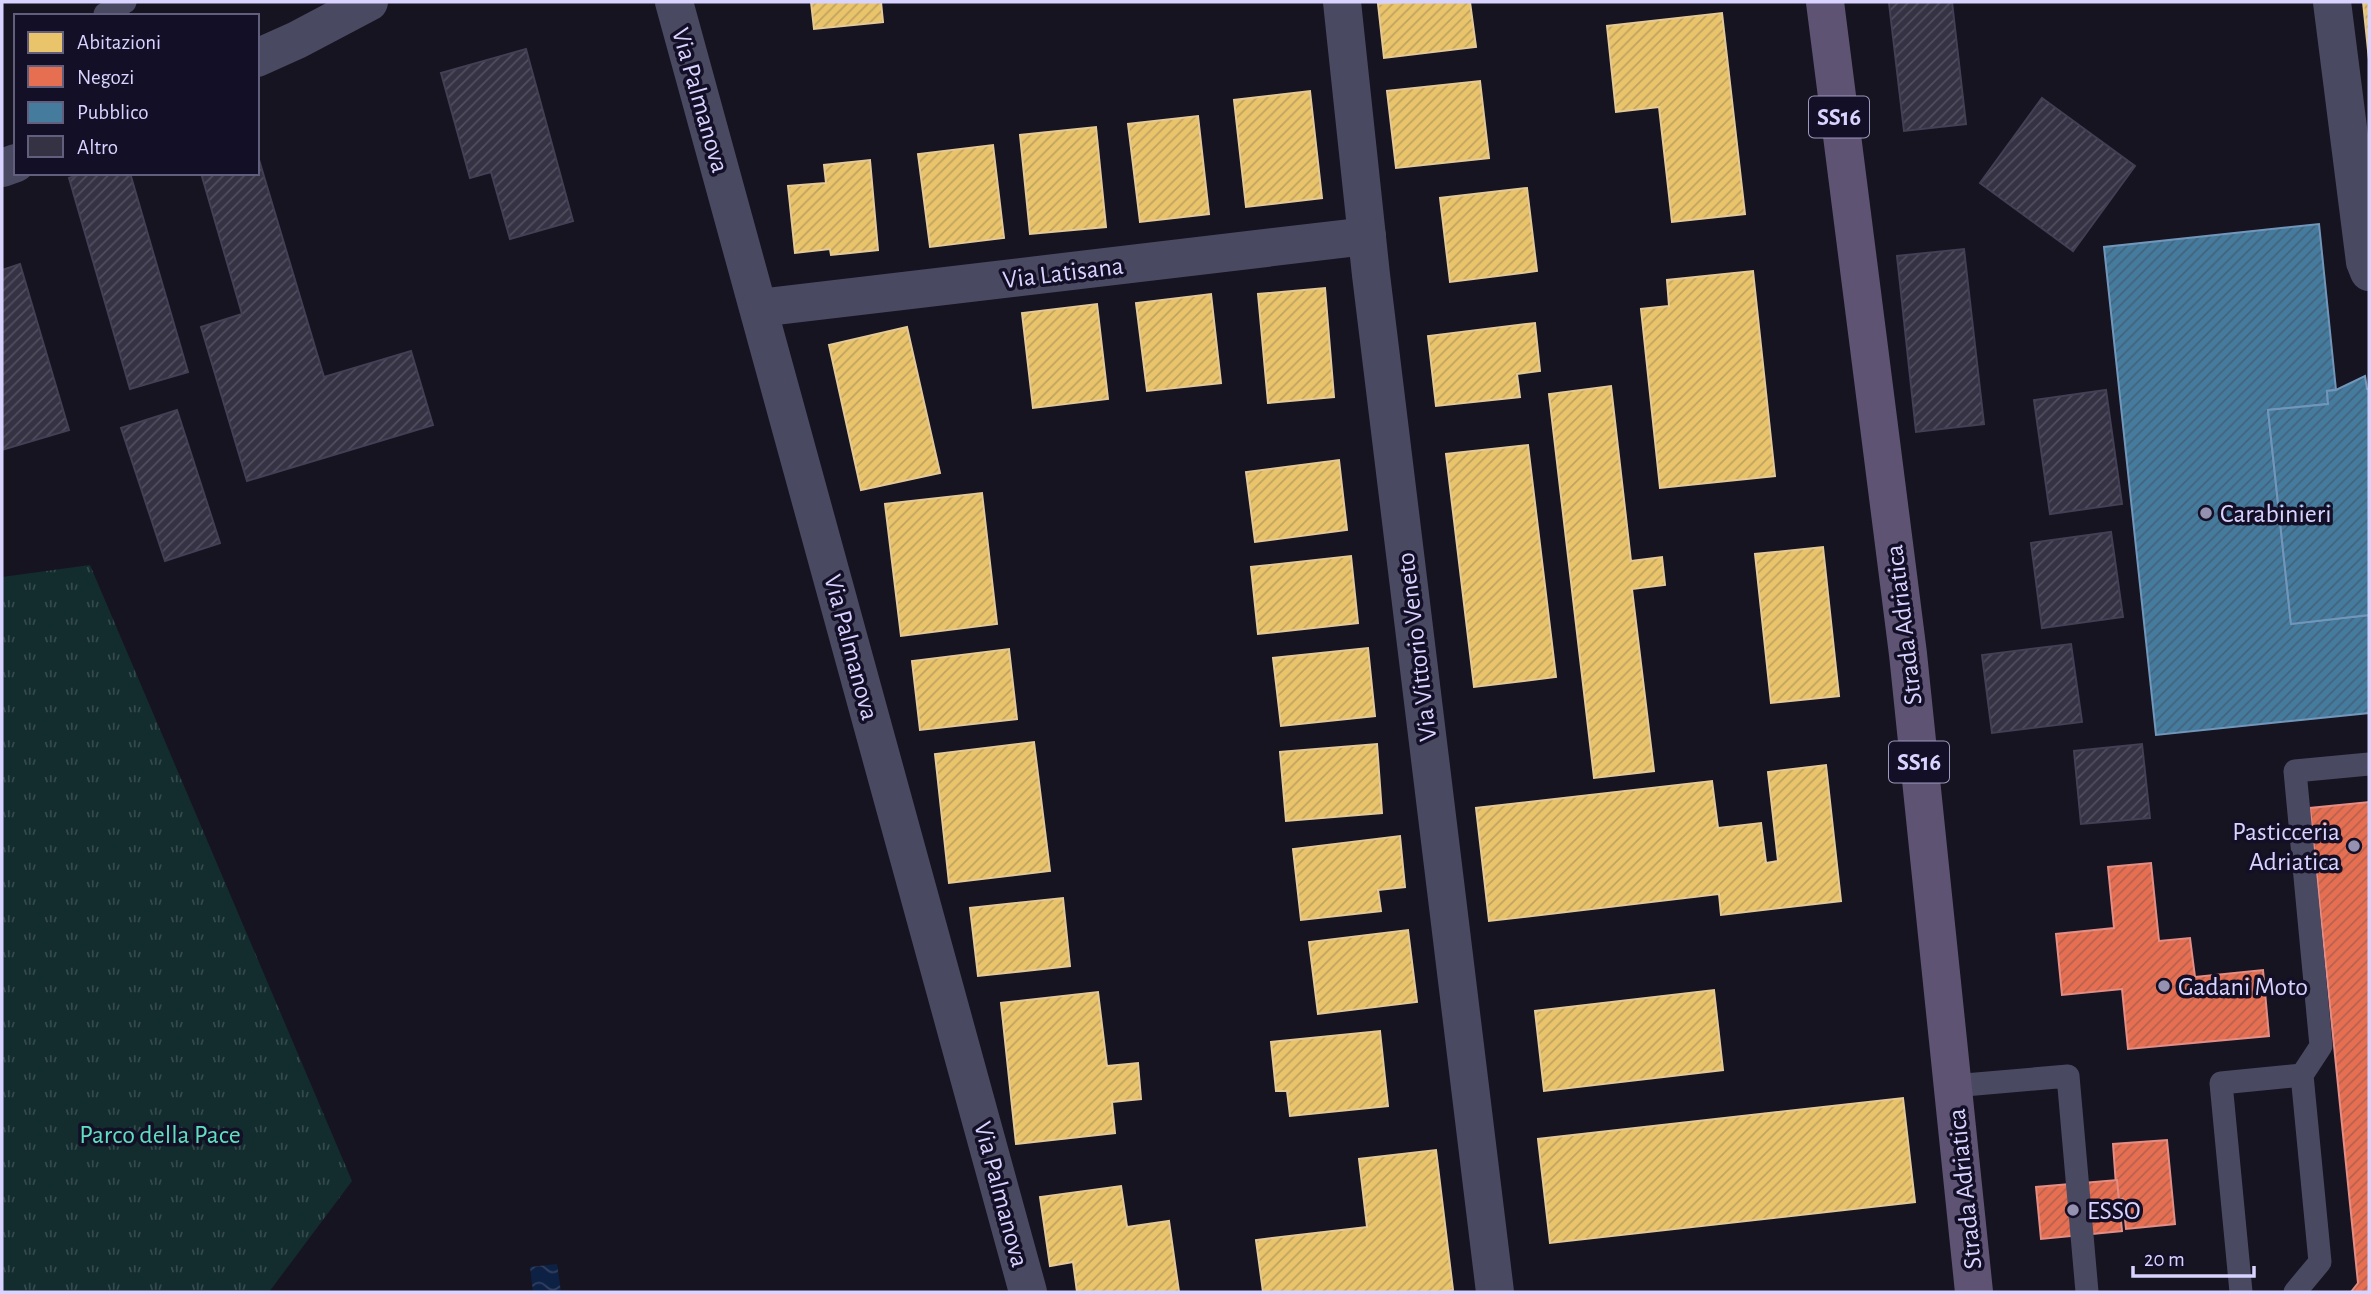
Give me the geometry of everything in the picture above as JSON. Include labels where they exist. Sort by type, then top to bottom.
[{"type":"main road","name":"Strada Adriatica","points":[[1825,2],[1908,654],[1975,1292]]},
{"type":"street","points":[[259,57],[369,2]]},
{"type":"street","name":"Via Palmanova","points":[[674,2],[1028,1292]]},
{"type":"street","name":"Via Vittorio Veneto","points":[[1342,2],[1367,236],[1494,1292]]},
{"type":"street","points":[[2332,2],[2365,262],[2369,272]]},
{"type":"street","name":"Via Latisana","points":[[759,308],[1367,236]]},
{"type":"lane","points":[[2295,1292],[2320,1262],[2302,1075],[2321,1046],[2295,771],[2369,764]]},
{"type":"lane","points":[[2241,1292],[2221,1083],[2302,1075]]},
{"type":"lane","points":[[1953,1086],[2068,1076],[2087,1292]]},
{"type":"green space","name":"Parco della Pace","points":[[90,565],[352,1181],[269,1292],[2,1292],[2,577]]},
{"type":"water","points":[[557,1264],[561,1292],[533,1292],[530,1267]]},
{"type":"building: Abitazioni","points":[[811,2],[881,2],[883,22],[814,29]]},
{"type":"building: Abitazioni","points":[[1470,2],[1476,47],[1384,58],[1378,4]]},
{"type":"building: Abitazioni","points":[[2363,2],[2369,2],[2369,60]]},
{"type":"building: Abitazioni","points":[[1722,13],[1745,214],[1672,222],[1659,107],[1616,112],[1607,26]]},
{"type":"building: Abitazioni","points":[[1480,81],[1489,158],[1396,168],[1387,91]]},
{"type":"building: Abitazioni","points":[[1310,91],[1322,198],[1246,207],[1234,100]]},
{"type":"building: Abitazioni","points":[[1198,116],[1209,214],[1140,222],[1128,124]]},
{"type":"building: Abitazioni","points":[[1096,127],[1106,227],[1030,234],[1020,135]]},
{"type":"building: Abitazioni","points":[[993,145],[1004,238],[930,247],[918,154]]},
{"type":"building: Abitazioni","points":[[870,160],[878,250],[831,255],[830,249],[795,253],[788,186],[826,183],[824,165]]},
{"type":"building: Abitazioni","points":[[1527,188],[1537,271],[1450,282],[1440,198]]},
{"type":"building: Abitazioni","points":[[1753,271],[1775,476],[1660,488],[1641,309],[1669,306],[1667,280]]},
{"type":"building: Abitazioni","points":[[1325,288],[1334,397],[1268,403],[1258,294]]},
{"type":"building: Abitazioni","points":[[1211,294],[1221,383],[1147,391],[1136,303]]},
{"type":"building: Abitazioni","points":[[1097,304],[1108,399],[1033,408],[1022,313]]},
{"type":"building: Abitazioni","points":[[1535,323],[1540,371],[1517,374],[1520,397],[1436,406],[1428,336]]},
{"type":"building: Abitazioni","points":[[907,327],[940,473],[861,490],[829,345]]},
{"type":"building: Abitazioni","points":[[1611,386],[1631,561],[1662,557],[1665,585],[1632,589],[1654,771],[1594,778],[1549,394]]},
{"type":"building: Abitazioni","points":[[1528,445],[1556,677],[1474,687],[1446,454]]},
{"type":"building: Abitazioni","points":[[1339,460],[1347,530],[1255,542],[1246,472]]},
{"type":"building: Abitazioni","points":[[982,493],[997,624],[901,636],[885,504]]},
{"type":"building: Abitazioni","points":[[1823,547],[1839,696],[1771,703],[1755,554]]},
{"type":"building: Abitazioni","points":[[1351,556],[1358,623],[1258,634],[1251,567]]},
{"type":"building: Abitazioni","points":[[1368,648],[1375,716],[1281,726],[1273,658]]},
{"type":"building: Abitazioni","points":[[1009,649],[1017,719],[920,730],[912,661]]},
{"type":"building: Abitazioni","points":[[1034,742],[1050,871],[949,883],[935,754]]},
{"type":"building: Abitazioni","points":[[1377,744],[1382,813],[1286,821],[1280,752]]},
{"type":"building: Abitazioni","points":[[1826,765],[1841,901],[1721,915],[1719,894],[1489,921],[1476,808],[1712,781],[1718,828],[1761,823],[1766,863],[1778,861],[1768,772]]},
{"type":"building: Abitazioni","points":[[1400,836],[1405,887],[1378,890],[1381,911],[1301,920],[1293,849]]},
{"type":"building: Abitazioni","points":[[1063,898],[1070,966],[978,976],[970,908]]},
{"type":"building: Abitazioni","points":[[1408,930],[1417,1002],[1318,1014],[1309,942]]},
{"type":"building: Abitazioni","points":[[1714,990],[1723,1070],[1544,1091],[1535,1011]]},
{"type":"building: Abitazioni","points":[[1098,992],[1107,1066],[1138,1063],[1141,1099],[1112,1102],[1115,1133],[1016,1144],[1001,1003]]},
{"type":"building: Abitazioni","points":[[1380,1031],[1388,1106],[1290,1116],[1287,1091],[1276,1091],[1271,1042]]},
{"type":"building: Abitazioni","points":[[1903,1098],[1915,1202],[1550,1243],[1538,1139]]},
{"type":"building: Abitazioni","points":[[1436,1150],[1453,1290],[1263,1292],[1256,1240],[1367,1227],[1359,1159]]},
{"type":"building: Abitazioni","points":[[1121,1186],[1127,1227],[1169,1221],[1179,1292],[1077,1292],[1073,1262],[1050,1266],[1040,1197]]},
{"type":"building: Negozi","points":[[2369,802],[2369,1292],[2351,1292],[2358,1283],[2310,808]]},
{"type":"building: Negozi","points":[[2151,863],[2159,941],[2190,938],[2195,977],[2263,970],[2269,1036],[2128,1049],[2122,989],[2062,995],[2056,934],[2114,928],[2108,867]]},
{"type":"building: Negozi","points":[[2167,1140],[2175,1224],[2126,1229],[2123,1199],[2117,1199],[2113,1144]]},
{"type":"building: Negozi","points":[[2117,1180],[2122,1231],[2041,1239],[2036,1187]]},
{"type":"building: Pubblico","name":"Carabinieri","points":[[2319,224],[2336,390],[2327,391],[2328,404],[2268,410],[2291,624],[2369,615],[2369,713],[2156,735],[2104,247]]},
{"type":"building: Pubblico","name":"Carabinieri","points":[[2365,376],[2369,389],[2369,615],[2291,624],[2268,410],[2328,404],[2327,391],[2336,390]]},
{"type":"building: Altro","points":[[1952,2],[1966,124],[1904,131],[1889,3]]},
{"type":"building: Altro","points":[[526,49],[573,221],[510,239],[491,172],[470,178],[441,73]]},
{"type":"building: Altro","points":[[2042,98],[2135,166],[2073,251],[1980,183]]},
{"type":"building: Altro","points":[[259,160],[324,377],[411,351],[433,425],[247,481],[201,327],[242,314],[202,175],[259,175]]},
{"type":"building: Altro","points":[[78,175],[131,175],[188,372],[130,389],[69,178]]},
{"type":"building: Altro","points":[[1964,249],[1984,424],[1916,432],[1897,256]]},
{"type":"building: Altro","points":[[20,264],[69,430],[2,450],[2,270]]},
{"type":"building: Altro","points":[[2106,390],[2122,504],[2050,514],[2034,400]]},
{"type":"building: Altro","points":[[177,410],[220,543],[165,561],[121,428]]},
{"type":"building: Altro","points":[[2111,532],[2123,617],[2042,628],[2031,543]]},
{"type":"building: Altro","points":[[2071,644],[2082,722],[1992,733],[1982,655]]},
{"type":"building: Altro","points":[[2142,744],[2150,818],[2081,824],[2074,751]]},
{"type":"place","name":"Carabinieri","points":[[2206,513]]},
{"type":"place","name":"Pasticceria Adriatica","points":[[2354,846]]},
{"type":"place","name":"Gadani Moto","points":[[2164,986]]},
{"type":"place","name":"ESSO","points":[[2073,1210]]}]
